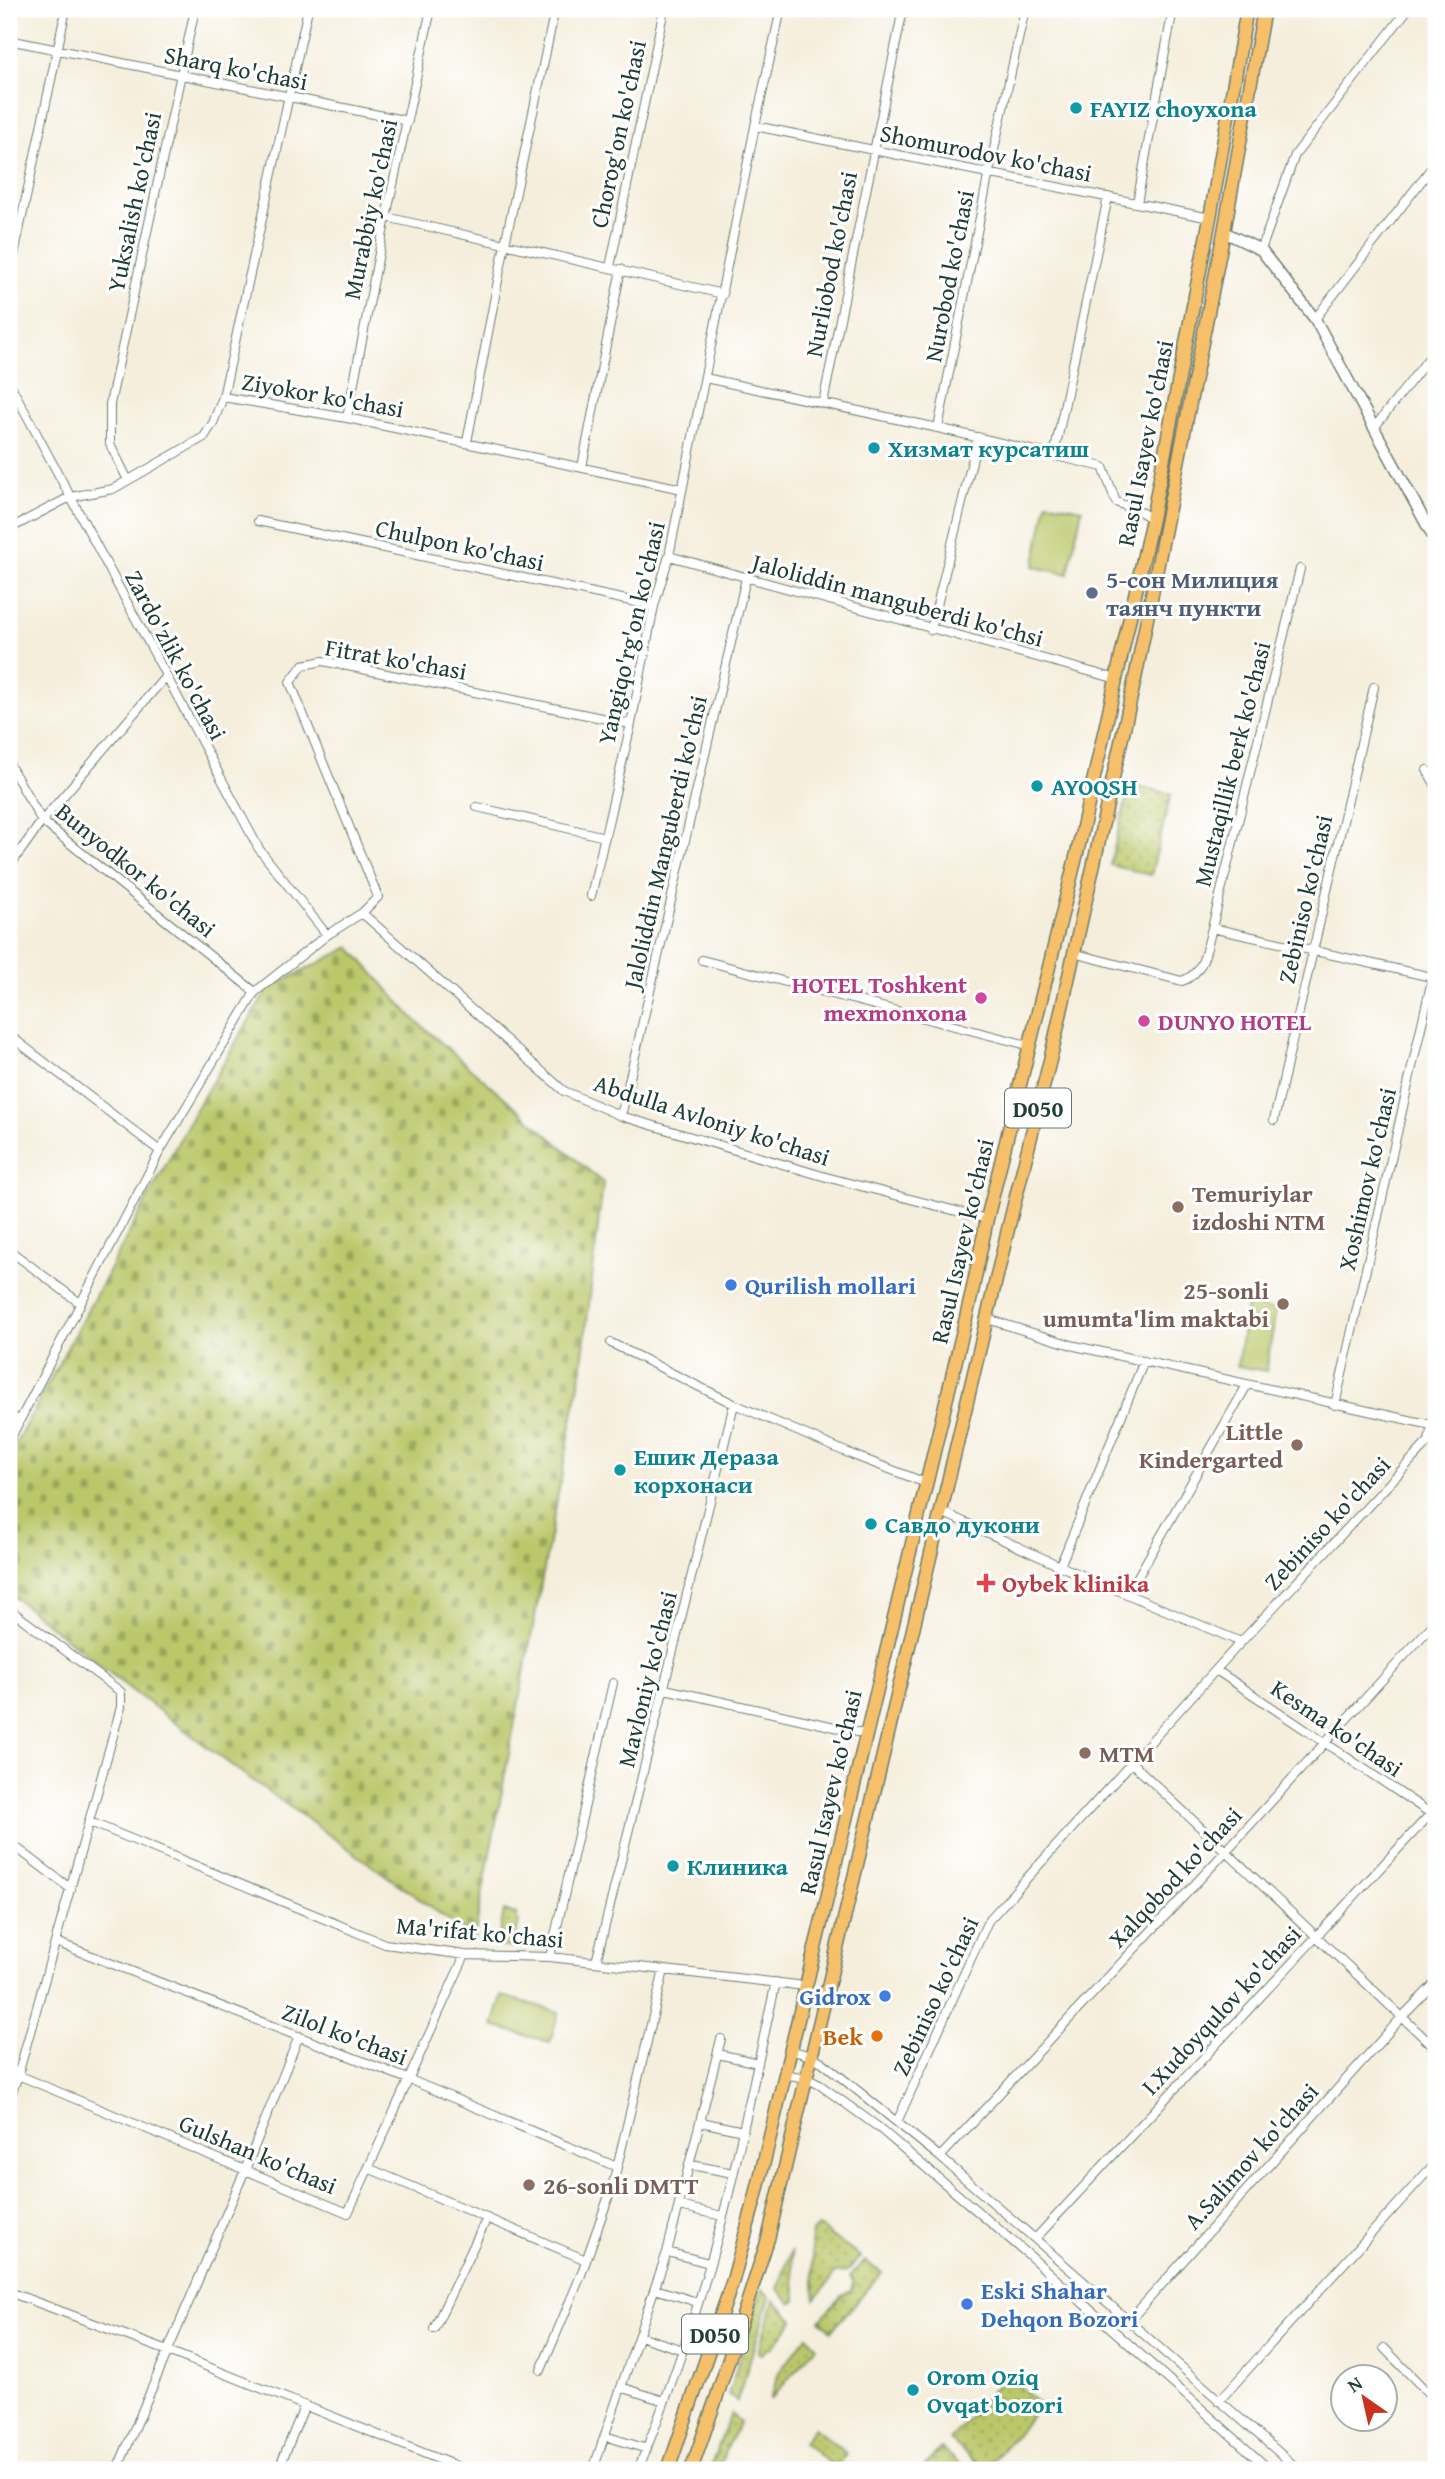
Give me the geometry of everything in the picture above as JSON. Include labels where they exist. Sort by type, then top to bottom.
[{"type":"main road","name":"Rasul Isayev ko'chasi","points":[[668,2470],[733,2280],[753,2206],[987,1219],[1031,1046],[1152,519],[1247,9]]},
{"type":"main road","name":"Rasul Isayev ko'chasi","points":[[691,2470],[768,2239],[1052,1052],[1135,679],[1224,232],[1264,9]]},
{"type":"main road","points":[[1031,1046],[1052,1052]]},
{"type":"street","points":[[9,278],[66,9]]},
{"type":"street","name":"Yuksalish ko'chasi","points":[[128,481],[110,444],[110,404],[195,9]]},
{"type":"street","name":"Ziyokor ko'chasi","points":[[308,9],[223,397],[467,442],[682,489]]},
{"type":"street","name":"Murabbiy ko'chasi","points":[[346,418],[431,9]]},
{"type":"street","points":[[467,442],[505,244],[555,9]]},
{"type":"street","name":"Chorog'on ko'chasi","points":[[610,267],[664,9]]},
{"type":"street","name":"Yangiqo'rg'on ko'chasi","points":[[591,895],[631,724],[654,607],[669,556],[781,9]]},
{"type":"street","name":"Nurliobod ko'chasi","points":[[823,403],[903,9]]},
{"type":"street","name":"Nurobod ko'chasi","points":[[938,428],[989,172],[1025,9]]},
{"type":"street","points":[[1137,203],[1173,9]]},
{"type":"street","points":[[1261,250],[1295,155],[1408,9]]},
{"type":"street","name":"Sharq ko'chasi","points":[[9,40],[408,121]]},
{"type":"street","name":"Shomurodov ko'chasi","points":[[755,126],[1210,218]]},
{"type":"street","points":[[1315,319],[1436,162]]},
{"type":"street","points":[[1054,455],[1108,197]]},
{"type":"street","name":"Chorog'on ko'chasi","points":[[386,217],[723,294]]},
{"type":"street","points":[[1224,232],[1261,250],[1315,319],[1436,540]]},
{"type":"street","points":[[582,467],[621,269]]},
{"type":"street","points":[[1374,429],[1436,349]]},
{"type":"street","points":[[705,378],[1103,467],[1116,502],[1152,519]]},
{"type":"street","name":"Zardo'zlik ko'chasi","points":[[9,382],[259,849],[327,934]]},
{"type":"street","points":[[9,529],[70,497],[113,489],[204,437],[213,424],[223,397]]},
{"type":"street","points":[[931,630],[978,437]]},
{"type":"street","name":"Chulpon ko'chasi","points":[[258,521],[654,607]]},
{"type":"street","name":"Jaloliddin manguberdi ko'chsi","points":[[669,556],[1117,679]]},
{"type":"street","name":"Mustaqillik berk ko'chasi","points":[[1073,953],[1182,981],[1200,969],[1300,569]]},
{"type":"street","name":"Jaloliddin Manguberdi ko'chsi","points":[[621,1116],[746,578]]},
{"type":"street","name":"Fitrat ko'chasi","points":[[362,913],[378,897],[290,682],[303,665],[323,661],[631,724]]},
{"type":"street","points":[[9,867],[42,821],[166,676]]},
{"type":"street","name":"Zebiniso ko'chasi","points":[[1273,1120],[1374,687]]},
{"type":"street","name":"Bunyodkor ko'chasi","points":[[9,764],[42,821],[255,992]]},
{"type":"street","points":[[1427,770],[1436,786]]},
{"type":"street","points":[[477,807],[605,837]]},
{"type":"street","points":[[9,1441],[160,1151],[255,992],[327,934],[362,913]]},
{"type":"street","name":"Abdulla Avloniy ko'chasi","points":[[362,913],[564,1091],[621,1116],[825,1177],[987,1219]]},
{"type":"street","points":[[1212,928],[1435,978]]},
{"type":"street","points":[[702,960],[1031,1046]]},
{"type":"street","name":"Xoshimov ko'chasi","points":[[1335,1405],[1435,978],[1436,962]]},
{"type":"street","points":[[9,1035],[160,1151]]},
{"type":"street","points":[[9,1250],[80,1303]]},
{"type":"street","points":[[987,1319],[1075,1346],[1434,1426]]},
{"type":"street","points":[[611,1343],[734,1404],[835,1448],[926,1483]]},
{"type":"street","points":[[1060,1566],[1144,1361]]},
{"type":"street","points":[[1128,1594],[1247,1385]]},
{"type":"street","name":"Mavloniy ko'chasi","points":[[596,1962],[734,1404]]},
{"type":"street","points":[[9,1414],[19,1421]]},
{"type":"street","name":"Zebiniso ko'chasi","points":[[890,2137],[897,2135],[898,2123],[988,1921],[1241,1642],[1429,1441],[1434,1426]]},
{"type":"street","points":[[942,1512],[1060,1566],[1241,1642]]},
{"type":"street","points":[[9,1609],[121,1692],[121,1707],[90,1822],[9,2101]]},
{"type":"street","name":"Xalqobod ko'chasi","points":[[940,2157],[1226,1851],[1436,1620]]},
{"type":"street","name":"Kesma ko'chasi","points":[[1216,1670],[1434,1813]]},
{"type":"street","points":[[550,1957],[613,1683]]},
{"type":"street","points":[[665,1689],[866,1734]]},
{"type":"street","points":[[1132,1763],[1436,2049]]},
{"type":"street","name":"I.Xudoyqulov ko'chasi","points":[[1035,2239],[1434,1813]]},
{"type":"street","name":"Ma'rifat ko'chasi","points":[[90,1822],[385,1944],[465,1955],[550,1957],[806,1986]]},
{"type":"street","points":[[9,1842],[71,1889]]},
{"type":"street","name":"Zilol ko'chasi","points":[[56,1942],[408,2079],[617,2167]]},
{"type":"street","name":"Gulshan ko'chasi","points":[[9,2068],[18,2075],[348,2213],[465,1955]]},
{"type":"street","points":[[541,2370],[586,2260],[617,2167],[664,1970]]},
{"type":"street","points":[[638,2470],[683,2350],[709,2263],[733,2173],[776,1982]]},
{"type":"street","name":"A.Salimov ko'chasi","points":[[1129,2321],[1436,1982]]},
{"type":"street","points":[[117,2470],[299,2036]]},
{"type":"street","points":[[593,2470],[667,2252],[721,2039]]},
{"type":"street","points":[[790,2050],[811,2056],[832,2070],[940,2157],[1299,2470]]},
{"type":"street","points":[[718,2054],[758,2063]]},
{"type":"street","points":[[784,2074],[806,2078],[820,2085],[890,2137],[1038,2262],[1270,2470]]},
{"type":"street","points":[[701,2122],[743,2131]]},
{"type":"street","points":[[1219,2401],[1436,2162]]},
{"type":"street","points":[[691,2165],[733,2173]]},
{"type":"street","points":[[368,2168],[586,2260]]},
{"type":"street","points":[[680,2206],[722,2217]]},
{"type":"street","points":[[434,2329],[487,2218]]},
{"type":"street","points":[[667,2252],[709,2263]]},
{"type":"street","points":[[655,2289],[697,2302]]},
{"type":"street","points":[[9,2292],[304,2405],[443,2466],[466,2470]]},
{"type":"street","points":[[639,2336],[683,2350]]},
{"type":"street","points":[[1384,2348],[1436,2401]]},
{"type":"street","points":[[621,2387],[664,2401]]},
{"type":"street","points":[[1192,2401],[1204,2388]]},
{"type":"street","points":[[278,2470],[304,2405]]},
{"type":"street","points":[[605,2436],[647,2449]]},
{"type":"green space","points":[[1047,502],[1082,509],[1068,574],[1034,567]]},
{"type":"green space","points":[[1130,784],[1171,794],[1151,875],[1110,865]]},
{"type":"green space","points":[[350,947],[415,1020],[603,1183],[581,1373],[474,1938],[238,1770],[9,1593],[9,1456],[197,1107],[268,989]]},
{"type":"green space","points":[[1247,1305],[1276,1310],[1266,1371],[1237,1366]]},
{"type":"green space","points":[[504,1911],[517,1914],[519,1921],[514,1947],[497,1946]]},
{"type":"green space","points":[[502,1996],[559,2012],[550,2042],[493,2026]]},
{"type":"green space","points":[[819,2227],[860,2257],[846,2272],[834,2273],[815,2299],[811,2239],[812,2232]]},
{"type":"green space","points":[[791,2251],[796,2300],[791,2303],[778,2289]]},
{"type":"green space","points":[[865,2261],[882,2273],[831,2331],[820,2320],[841,2296],[851,2291],[853,2282],[850,2276]]},
{"type":"green space","points":[[762,2289],[770,2297],[737,2401],[728,2395]]},
{"type":"green space","points":[[774,2300],[794,2320],[773,2347],[762,2354],[758,2353]]},
{"type":"green space","points":[[807,2336],[817,2346],[770,2400],[779,2372]]},
{"type":"green space","points":[[1006,2375],[1041,2405],[985,2470],[950,2440]]},
{"type":"green space","points":[[731,2414],[740,2422],[718,2470],[709,2470]]},
{"type":"green space","points":[[814,2428],[847,2454],[836,2468],[803,2442]]},
{"type":"green space","points":[[941,2448],[967,2470],[921,2470]]},
{"type":"place","name":"FAYIZ choyxona","points":[[1076,108]]},
{"type":"place","name":"Хизмат курсатиш","points":[[874,448]]},
{"type":"place","name":"5-сон Милиция таянч пункти","points":[[1092,593]]},
{"type":"place","name":"AYOQSH","points":[[1037,786]]},
{"type":"place","name":"HOTEL Toshkent mexmonxona","points":[[981,998]]},
{"type":"place","name":"DUNYO HOTEL","points":[[1144,1021]]},
{"type":"place","name":"Temuriylar izdoshi NTM","points":[[1178,1207]]},
{"type":"place","name":"Qurilish mollari","points":[[731,1285]]},
{"type":"place","name":"25-sonli umumta'lim maktabi","points":[[1283,1304]]},
{"type":"place","name":"Little Kindergarted","points":[[1297,1445]]},
{"type":"place","name":"Ешик Дераза корхонаси","points":[[620,1470]]},
{"type":"place","name":"Савдо дукони","points":[[871,1524]]},
{"type":"place","name":"Oybek klinika","points":[[986,1583]]},
{"type":"place","name":"MTM","points":[[1085,1753]]},
{"type":"place","name":"Клиника","points":[[673,1866]]},
{"type":"place","name":"Gidrox","points":[[885,1996]]},
{"type":"place","name":"Bek","points":[[877,2036]]},
{"type":"place","name":"26-sonli DMTT","points":[[529,2185]]},
{"type":"place","name":"Eski Shahar Dehqon Bozori","points":[[967,2304]]},
{"type":"place","name":"Orom Oziq Ovqat bozori","points":[[913,2390]]}]
